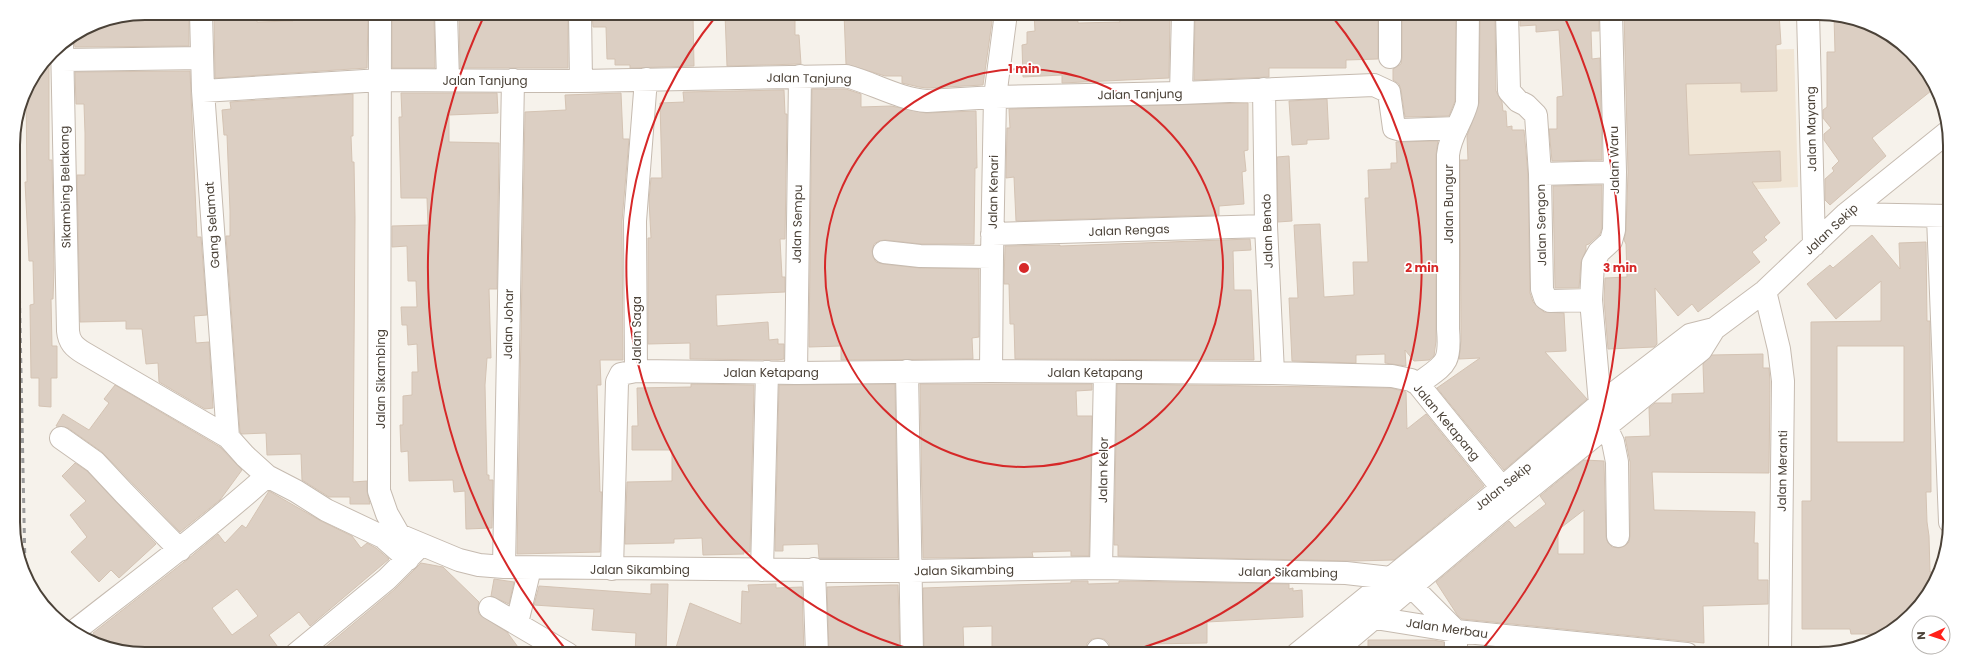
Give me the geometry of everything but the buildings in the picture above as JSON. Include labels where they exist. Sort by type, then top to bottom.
[{"type":"street","name":"Gang Selamat","points":[[201,20],[202,91],[228,436]]},
{"type":"street","name":"Jalan Sikambing","points":[[380,20],[380,491],[387,514],[397,532],[414,552],[479,565],[504,568],[814,569],[911,571],[1101,568],[1310,571],[1346,572],[1390,578],[1412,587]]},
{"type":"street","points":[[446,20],[448,80]]},
{"type":"street","points":[[580,20],[581,81]]},
{"type":"street","name":"Jalan Kenari","points":[[991,371],[995,97],[1005,20]]},
{"type":"street","points":[[1181,93],[1183,20]]},
{"type":"street","points":[[1390,20],[1390,57]]},
{"type":"street","name":"Jalan Bungur","points":[[1418,384],[1444,365],[1450,350],[1448,330],[1448,155],[1450,143],[1464,115],[1467,103],[1468,20]]},
{"type":"street","name":"Jalan Sengon","points":[[1507,20],[1509,91],[1518,101],[1526,105],[1536,115],[1540,174],[1542,289],[1545,298],[1550,302],[1591,300]]},
{"type":"street","name":"Jalan Waru","points":[[1591,300],[1593,263],[1599,252],[1611,241],[1614,230],[1615,172],[1611,20]]},
{"type":"street","name":"Jalan Mayang","points":[[1808,20],[1814,244]]},
{"type":"street","points":[[63,52],[202,58]]},
{"type":"street","name":"Sikambing Belakang","points":[[63,52],[69,339],[77,349],[228,436]]},
{"type":"street","name":"Jalan Sempu","points":[[796,373],[800,76]]},
{"type":"street","name":"Jalan Tanjung","points":[[202,91],[381,80],[581,81],[846,76],[864,81],[916,101],[995,97],[1181,93],[1347,85],[1379,86],[1389,92],[1393,126],[1401,130],[1457,128]]},
{"type":"street","name":"Jalan Saga","points":[[612,569],[617,382],[621,374],[636,371],[635,221],[646,79]]},
{"type":"street","name":"Jalan Johar","points":[[504,568],[513,80]]},
{"type":"street","name":"Jalan Bendo","points":[[1264,89],[1266,226],[1273,373]]},
{"type":"street","name":"Jalan Sekip","points":[[1305,647],[1502,488],[1600,404],[1690,335],[1714,328],[1765,291],[1846,214],[1942,136]]},
{"type":"street","points":[[1540,174],[1615,172]]},
{"type":"street","points":[[1846,214],[1943,217]]},
{"type":"street","name":"Jalan Rengas","points":[[992,234],[1266,226]]},
{"type":"street","points":[[884,252],[920,256],[992,257]]},
{"type":"street","name":"Jalan Meranti","points":[[1765,291],[1779,349],[1783,381],[1780,647]]},
{"type":"street","points":[[1591,300],[1600,404],[1605,426],[1613,442],[1617,462],[1618,536]]},
{"type":"street","name":"Jalan Sekip","points":[[1355,645],[1375,618],[1605,426],[1701,350],[1714,328]]},
{"type":"street","points":[[907,370],[912,647]]},
{"type":"street","name":"Jalan Ketapang","points":[[636,371],[796,373],[907,370],[1273,373],[1392,376],[1411,380],[1418,384],[1502,488]]},
{"type":"street","points":[[762,570],[767,372]]},
{"type":"street","name":"Jalan Kelor","points":[[1101,568],[1105,372]]},
{"type":"street","points":[[228,436],[245,456],[267,476],[296,491],[326,510],[414,552],[387,579],[304,647]]},
{"type":"street","points":[[60,438],[95,462],[180,550]]},
{"type":"street","points":[[79,628],[180,550],[205,527],[267,476]]},
{"type":"street","points":[[517,623],[530,568]]},
{"type":"street","points":[[814,569],[818,647]]},
{"type":"street","points":[[1412,587],[1456,631],[1456,647]]},
{"type":"street","points":[[490,608],[517,623],[550,647]]},
{"type":"street","name":"Jalan Merbau","points":[[1351,609],[1375,618],[1565,647]]},
{"type":"shaded area","points":[[1794,49],[1798,187],[1663,194],[1656,54]]},
{"type":"railway","points":[[20,323],[25,555]]}]
